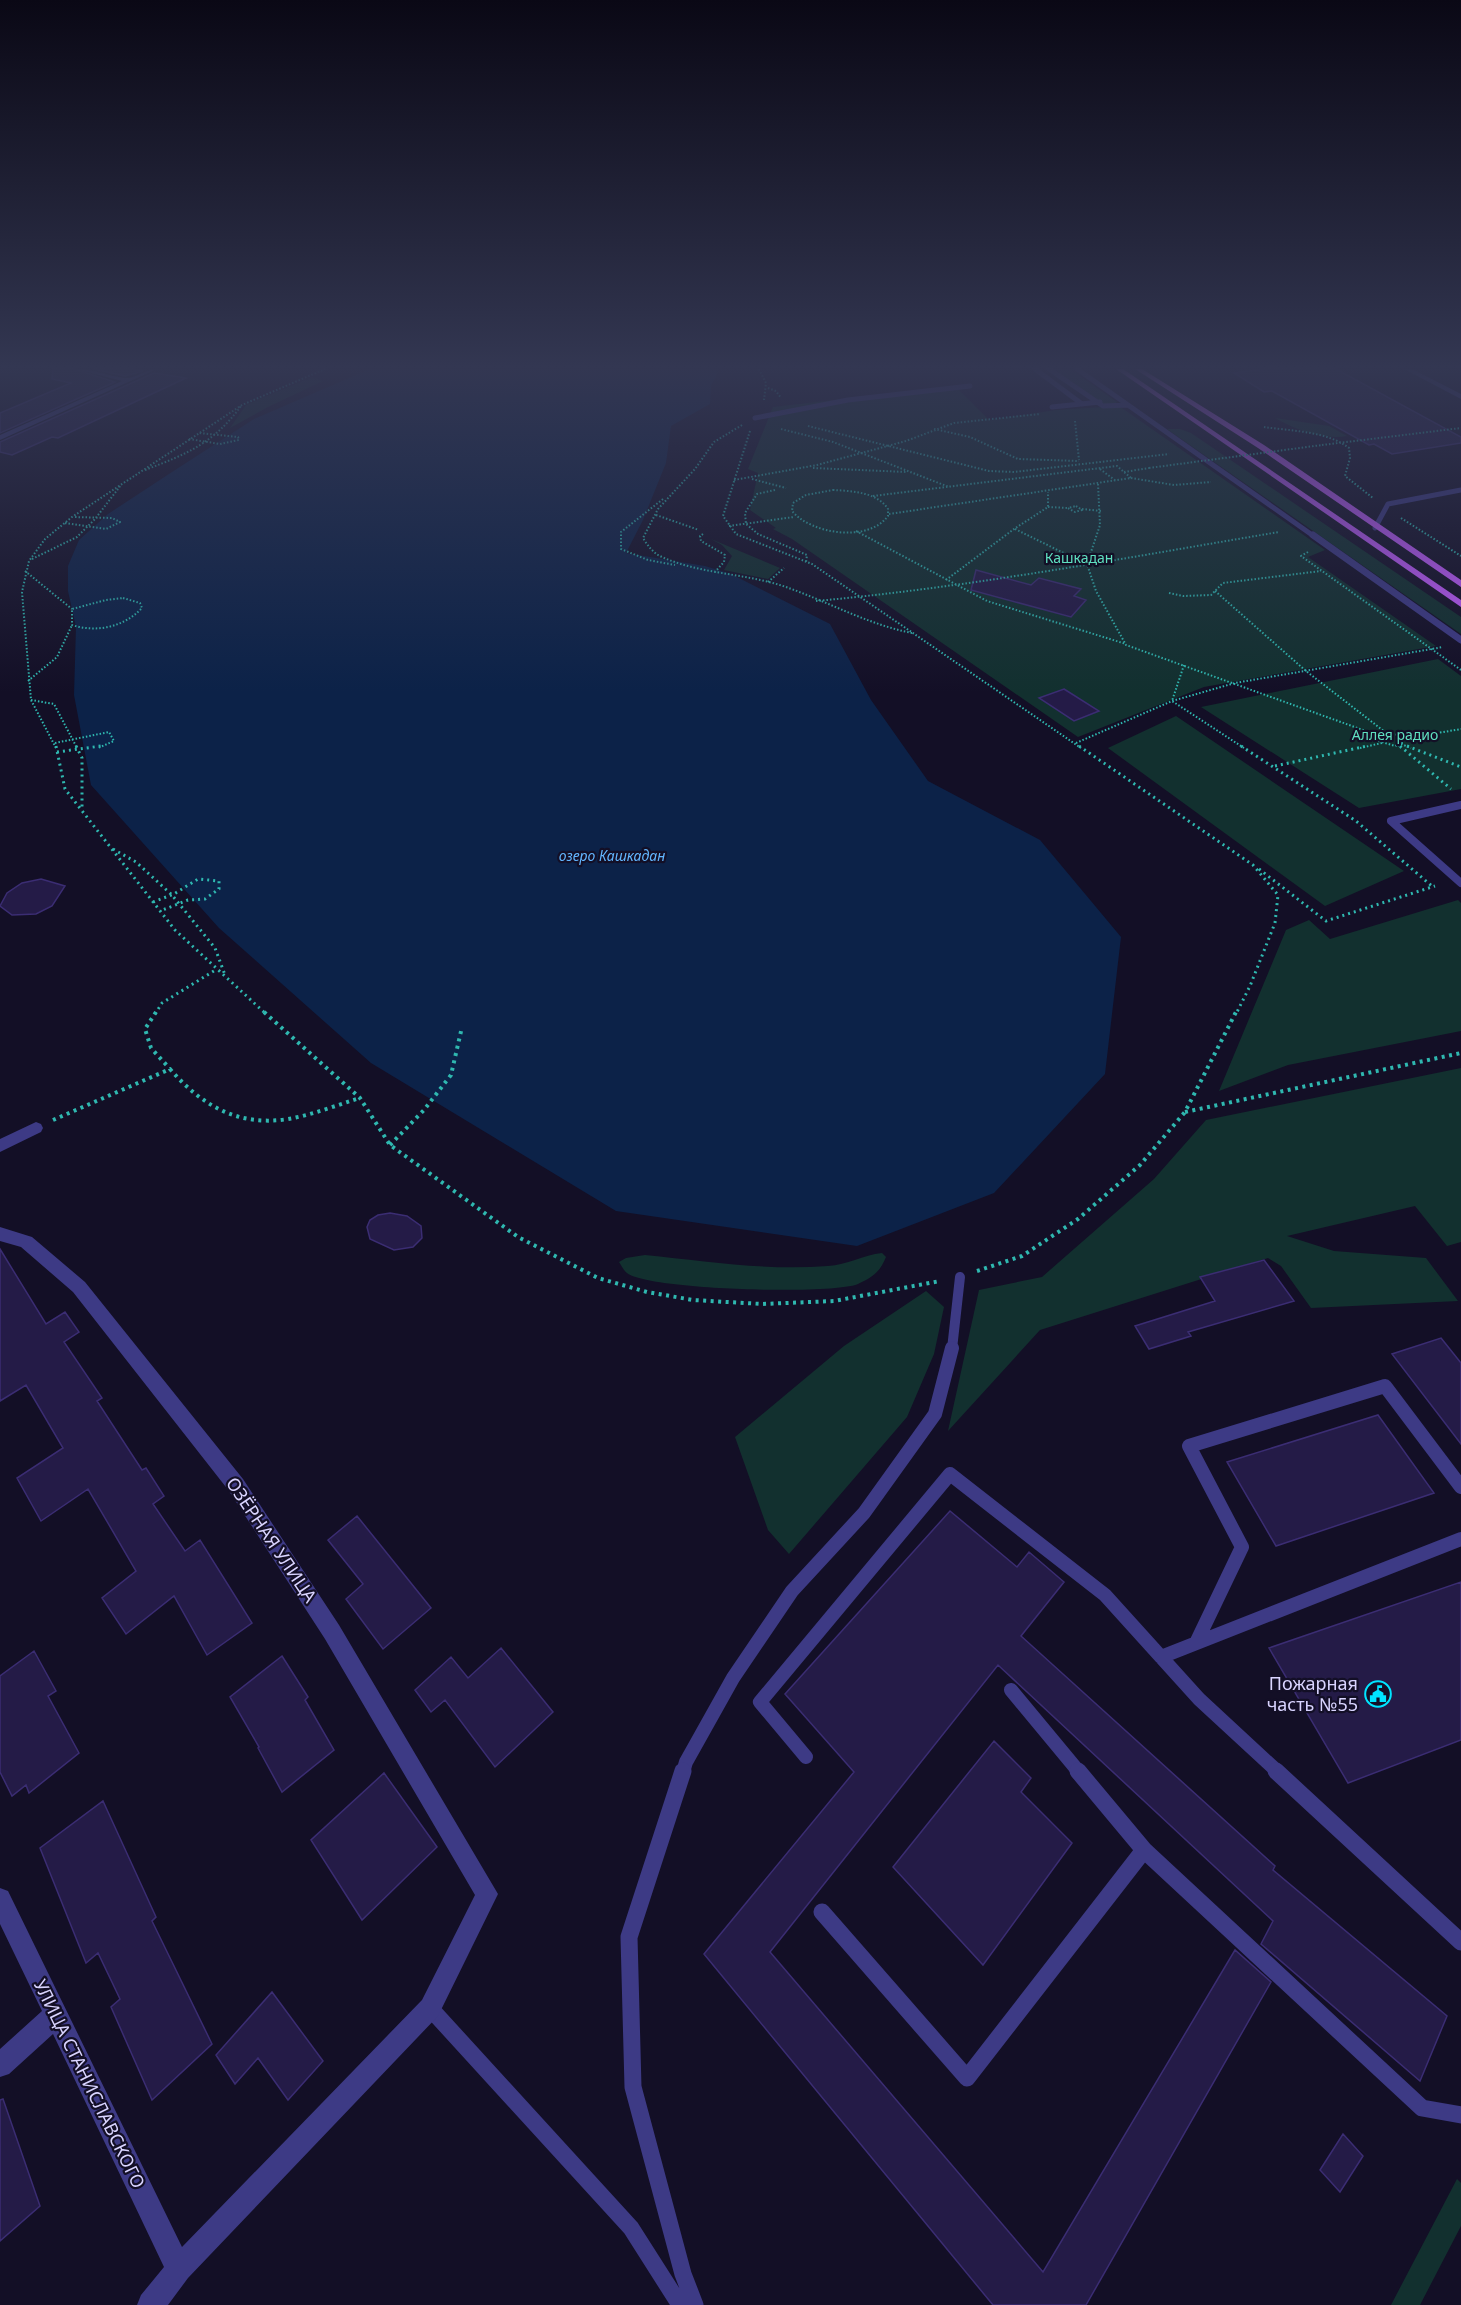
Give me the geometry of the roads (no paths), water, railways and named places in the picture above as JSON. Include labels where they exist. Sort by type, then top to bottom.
[{"type":"main road","points":[[1276,477],[1461,604]]},
{"type":"main road","points":[[1305,477],[1375,528],[1461,584]]},
{"type":"street","points":[[0,1146],[36,1128]]},
{"type":"street","name":"ОЗЁРНАЯ УЛИЦА","points":[[0,1234],[26,1242],[79,1287],[236,1485],[332,1632],[487,1893],[429,2008]]},
{"type":"street","name":"УЛИЦА СТАНИСЛАВСКОГО","points":[[0,1899],[179,2269]]},
{"type":"street","points":[[151,2305],[179,2269],[429,2008]]},
{"type":"street","points":[[0,2065],[56,2014]]},
{"type":"lane","points":[[1229,477],[1461,640]]},
{"type":"lane","points":[[1375,528],[1388,504],[1461,490]]},
{"type":"lane","points":[[1461,805],[1391,821],[1461,883]]},
{"type":"lane","points":[[695,2305],[683,2274],[633,2087],[629,1937],[686,1762],[733,1678],[792,1591],[864,1513],[935,1414],[953,1346],[960,1277]]},
{"type":"lane","points":[[1196,1643],[1242,1547],[1190,1446],[1385,1386],[1461,1487]]},
{"type":"lane","points":[[806,1757],[760,1702],[950,1474],[1105,1595],[1199,1699],[1461,1942]]},
{"type":"lane","points":[[1161,1657],[1461,1539]]},
{"type":"lane","points":[[1011,1690],[1144,1850],[1422,2108],[1461,2115]]},
{"type":"lane","points":[[822,1912],[967,2078],[1144,1850]]},
{"type":"lane","points":[[429,2008],[631,2228],[680,2305]]},
{"type":"water","name":"озеро Кашкадан","points":[[166,477],[661,477],[643,520],[626,553],[705,566],[731,574],[830,624],[871,700],[928,781],[1040,840],[1121,937],[1105,1074],[994,1193],[857,1246],[616,1211],[371,1063],[219,928],[91,785],[74,695],[76,627],[68,591],[68,566],[79,540],[108,514]]},
{"type":"place","name":"Пожарная часть №55","points":[[1378,1694]]},
{"type":"park label","name":"Кашкадан","points":[[1079,558]]},
{"type":"park label","name":"Аллея радио","points":[[1395,735]]}]
